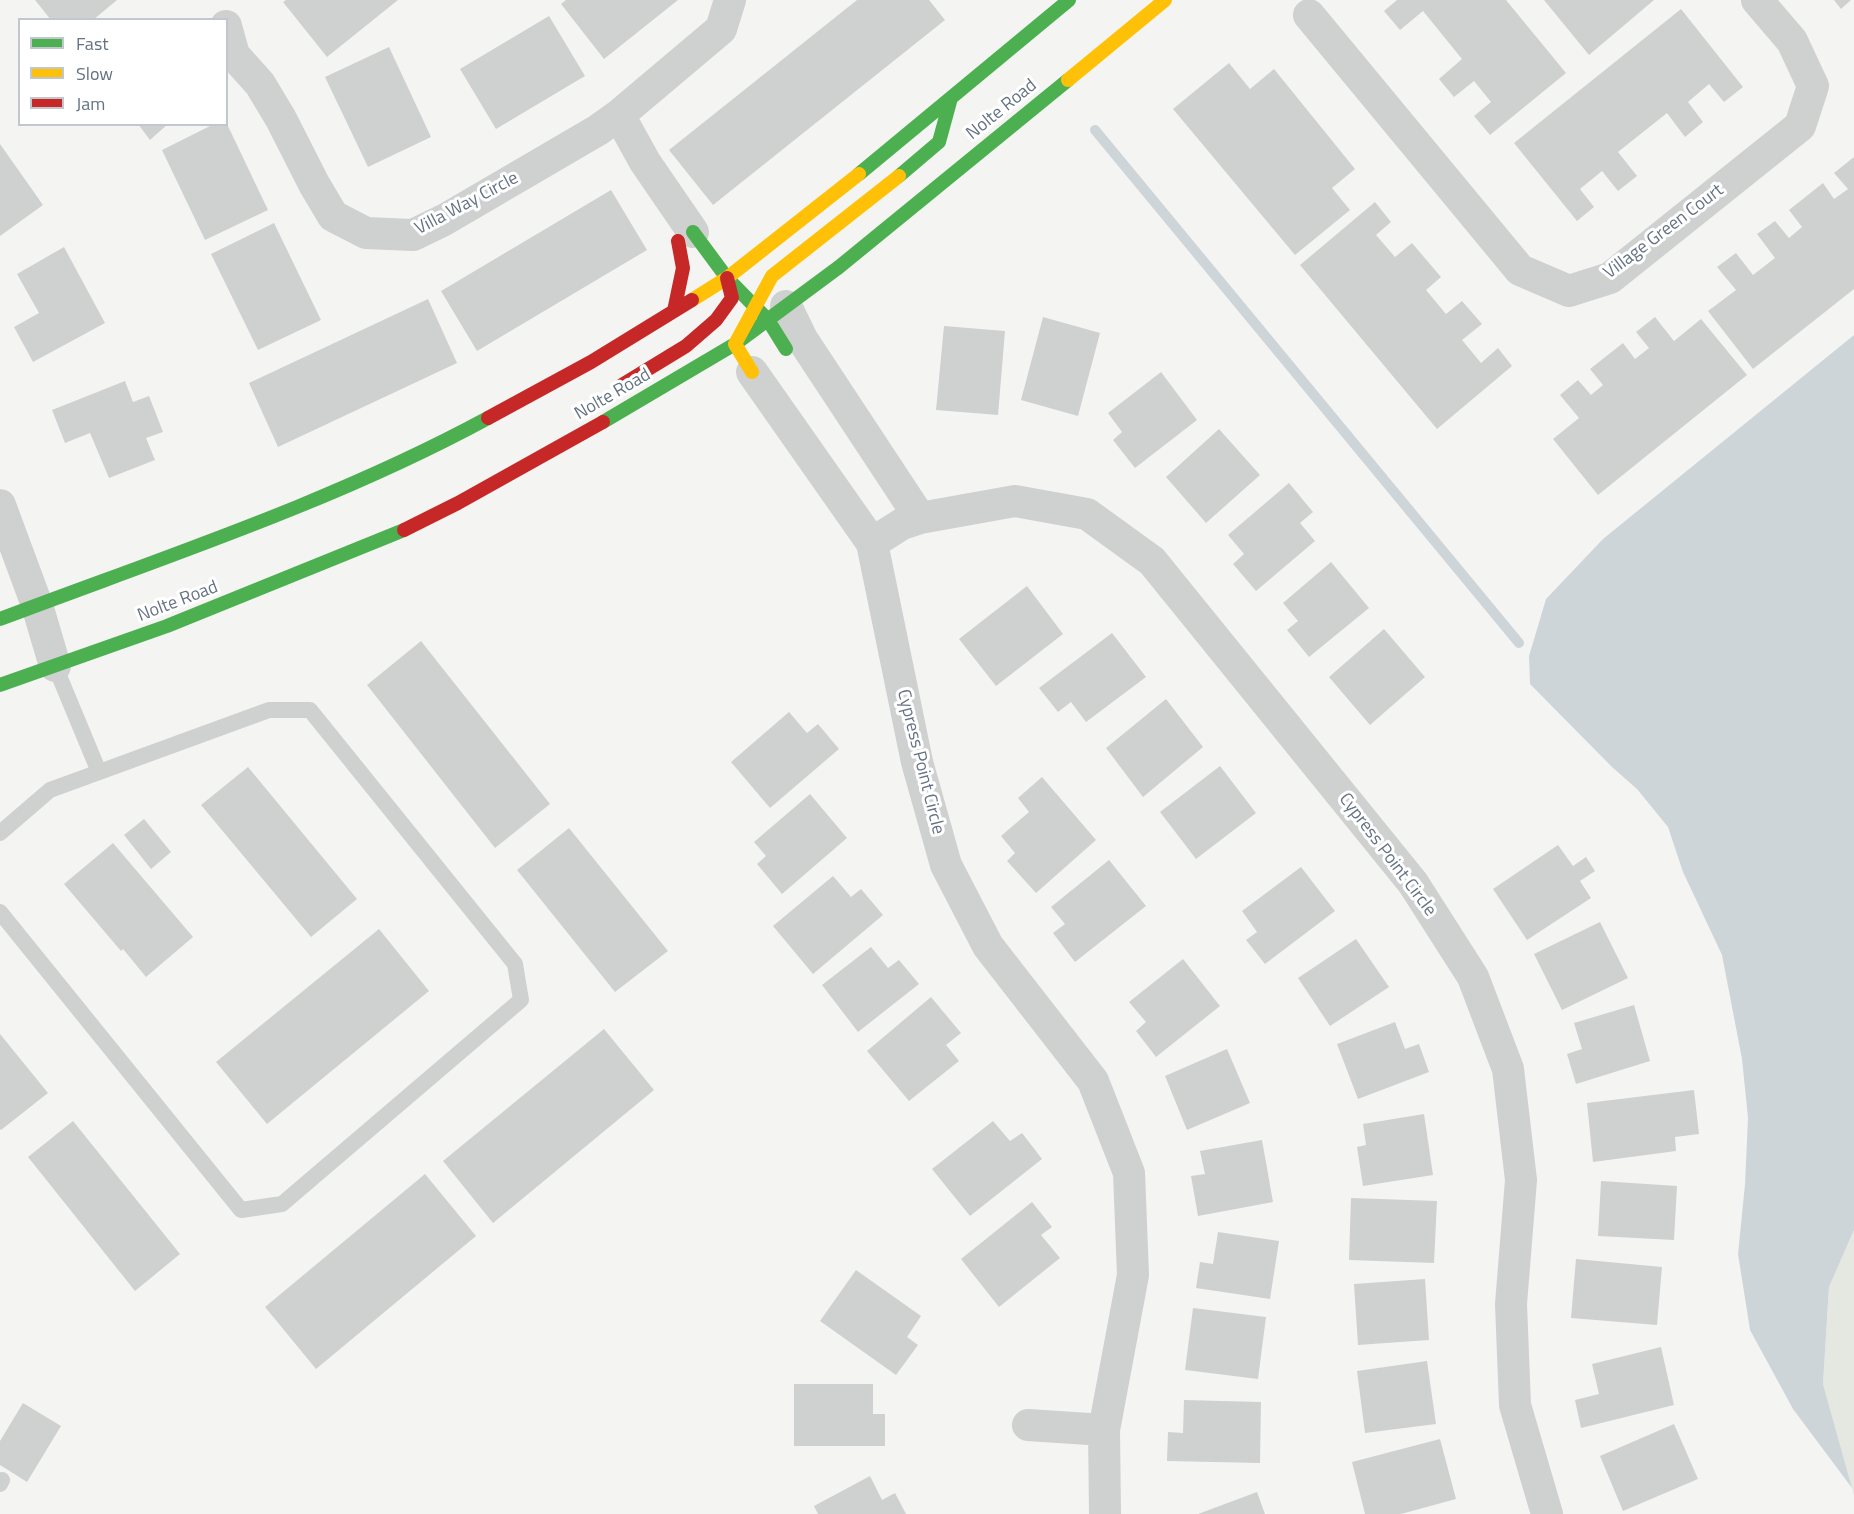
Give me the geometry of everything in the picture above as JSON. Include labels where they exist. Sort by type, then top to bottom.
[{"type":"street","points":[[225,0],[225,18]]},
{"type":"street","name":"Villa Way Circle","points":[[228,33],[234,55],[260,84],[333,216],[366,233],[413,235],[444,220],[609,123],[722,29],[730,0]]},
{"type":"street","points":[[0,619],[286,511],[436,446],[591,362],[727,278],[831,197],[1069,0]]},
{"type":"street","name":"Nolte Road","points":[[0,685],[166,626],[395,534],[619,413],[735,344],[839,267],[1165,0]]},
{"type":"street","name":"Village Green Court","points":[[1309,15],[1520,270],[1569,291],[1610,278],[1800,126],[1813,86],[1791,41],[1757,0]]},
{"type":"street","points":[[752,372],[735,344],[772,276],[875,196],[939,142],[951,98]]},
{"type":"street","points":[[609,123],[645,162],[685,236],[756,306],[777,313],[808,350],[911,521]]},
{"type":"street","points":[[674,311],[685,269],[683,254],[685,236]]},
{"type":"street","points":[[614,389],[686,346],[716,320],[732,298],[727,278]]},
{"type":"street","points":[[777,313],[786,350],[911,521]]},
{"type":"street","name":"Cypress Point Circle","points":[[752,372],[872,543],[917,762],[946,865],[988,946],[1093,1082],[1128,1173],[1133,1275],[1104,1430],[1106,1514]]},
{"type":"street","points":[[504,477],[522,450]]},
{"type":"street","name":"Cypress Point Circle","points":[[872,543],[911,521],[1015,501],[1087,514],[1152,561],[1413,883],[1473,977],[1508,1070],[1521,1180],[1511,1304],[1515,1405],[1547,1514]]},
{"type":"street","points":[[0,505],[37,605],[55,666]]},
{"type":"street","points":[[1029,1425],[1104,1430]]},
{"type":"lane","points":[[55,666],[99,772]]},
{"type":"lane","points":[[0,833],[50,790],[269,710],[310,710],[516,963],[521,1000],[282,1204],[241,1210],[0,912]]},
{"type":"shaded area","points":[[1854,335],[1854,1230],[1829,1287],[1823,1384],[1852,1488],[1793,1409],[1750,1330],[1738,1254],[1745,1184],[1748,1118],[1742,1059],[1722,955],[1683,872],[1668,827],[1637,789],[1612,767],[1530,684],[1529,656],[1546,599],[1603,539]]},
{"type":"shaded area","points":[[1854,1230],[1854,1496],[1823,1384],[1829,1287]]},
{"type":"building","points":[[35,0],[117,0],[95,18],[49,18]]},
{"type":"building","points":[[286,0],[398,0],[327,57],[283,2]]},
{"type":"building","points":[[566,0],[678,0],[604,59],[561,4]]},
{"type":"building","points":[[857,0],[929,0],[945,20],[713,205],[669,150]]},
{"type":"building","points":[[1397,0],[1506,0],[1566,73],[1490,135],[1474,116],[1491,102],[1474,81],[1454,97],[1439,79],[1462,59],[1423,11],[1400,30],[1384,11]]},
{"type":"building","points":[[1544,0],[1654,0],[1589,55]]},
{"type":"building","points":[[1834,0],[1851,0],[1841,9]]},
{"type":"building","points":[[1681,9],[1743,87],[1724,102],[1709,84],[1688,102],[1703,122],[1685,137],[1667,113],[1618,152],[1637,176],[1618,191],[1602,171],[1580,189],[1594,207],[1577,221],[1514,143]]},
{"type":"building","points":[[549,16],[585,76],[496,129],[460,69]]},
{"type":"building","points":[[389,47],[431,137],[368,167],[325,77]]},
{"type":"building","points":[[1229,63],[1250,89],[1274,69],[1355,169],[1332,188],[1350,210],[1295,255],[1173,109]]},
{"type":"building","points":[[140,126],[166,126],[150,140]]},
{"type":"building","points":[[210,126],[228,126],[268,210],[205,240],[162,150]]},
{"type":"building","points":[[0,144],[43,205],[0,236]]},
{"type":"building","points":[[1854,157],[1854,289],[1753,369],[1708,311],[1736,290],[1717,267],[1736,253],[1753,275],[1775,258],[1757,234],[1775,221],[1789,238],[1802,227],[1789,210],[1823,183],[1834,199],[1848,189],[1834,173]]},
{"type":"building","points":[[611,190],[647,250],[477,351],[441,291]]},
{"type":"building","points":[[1375,202],[1391,222],[1376,235],[1395,257],[1412,243],[1441,277],[1426,290],[1446,314],[1462,301],[1482,324],[1462,340],[1481,363],[1498,348],[1512,366],[1437,429],[1300,265]]},
{"type":"building","points":[[274,223],[321,320],[258,350],[211,254]]},
{"type":"building","points":[[64,247],[105,323],[33,362],[14,327],[39,313],[17,274]]},
{"type":"building","points":[[428,299],[457,363],[278,447],[249,383]]},
{"type":"building","points":[[1043,317],[1100,333],[1078,416],[1021,400]]},
{"type":"building","points":[[1655,317],[1674,341],[1701,319],[1747,375],[1598,495],[1553,439],[1579,418],[1560,395],[1578,380],[1591,395],[1603,385],[1590,369],[1623,343],[1635,359],[1649,348],[1636,332]]},
{"type":"building","points":[[944,326],[1005,331],[998,415],[936,410]]},
{"type":"building","points":[[1161,372],[1197,420],[1135,468],[1113,440],[1122,432],[1108,413]]},
{"type":"building","points":[[125,381],[133,402],[149,396],[163,432],[146,438],[155,460],[109,478],[90,433],[65,443],[52,410]]},
{"type":"building","points":[[1219,429],[1260,475],[1206,523],[1166,477]]},
{"type":"building","points":[[1289,483],[1313,512],[1300,523],[1315,541],[1256,591],[1233,564],[1244,554],[1228,535]]},
{"type":"building","points":[[1331,562],[1369,608],[1309,657],[1287,630],[1298,621],[1283,603]]},
{"type":"building","points":[[1027,586],[1063,634],[996,686],[959,639]]},
{"type":"building","points":[[1384,629],[1425,677],[1370,725],[1329,677]]},
{"type":"building","points":[[1112,633],[1146,677],[1086,722],[1071,702],[1058,712],[1039,688]]},
{"type":"building","points":[[421,641],[550,804],[495,848],[367,685]]},
{"type":"building","points":[[1166,699],[1203,747],[1143,797],[1106,748]]},
{"type":"building","points":[[789,712],[807,733],[818,724],[839,749],[770,808],[731,762]]},
{"type":"building","points":[[1220,766],[1256,813],[1196,859],[1160,812]]},
{"type":"building","points":[[248,767],[357,899],[311,937],[201,805]]},
{"type":"building","points":[[1042,777],[1096,840],[1036,893],[1007,861],[1015,853],[1001,836],[1029,812],[1018,798]]},
{"type":"building","points":[[810,794],[847,838],[782,894],[757,864],[766,856],[754,842]]},
{"type":"building","points":[[144,819],[171,852],[151,869],[124,835]]},
{"type":"building","points":[[569,828],[668,951],[615,992],[517,870]]},
{"type":"building","points":[[113,843],[193,937],[146,977],[64,884]]},
{"type":"building","points":[[1558,845],[1573,866],[1586,857],[1595,871],[1580,881],[1591,898],[1527,940],[1493,889]]},
{"type":"building","points":[[1109,860],[1146,906],[1075,962],[1053,933],[1065,924],[1051,907]]},
{"type":"building","points":[[1301,867],[1335,911],[1265,964],[1246,940],[1257,932],[1242,911]]},
{"type":"building","points":[[833,876],[851,897],[861,889],[883,915],[813,974],[773,926]]},
{"type":"building","points":[[1600,922],[1628,978],[1562,1010],[1534,954]]},
{"type":"building","points":[[379,929],[429,991],[267,1124],[216,1062]]},
{"type":"building","points":[[1356,939],[1389,987],[1330,1026],[1298,978]]},
{"type":"building","points":[[871,947],[888,968],[899,960],[919,984],[858,1032],[822,985]]},
{"type":"building","points":[[1183,959],[1220,1006],[1156,1057],[1136,1031],[1146,1022],[1129,1002]]},
{"type":"building","points":[[931,997],[961,1033],[946,1045],[959,1061],[909,1101],[867,1051]]},
{"type":"building","points":[[1634,1005],[1650,1061],[1576,1084],[1567,1054],[1582,1049],[1574,1023]]},
{"type":"building","points":[[1395,1022],[1405,1049],[1419,1044],[1429,1072],[1358,1099],[1337,1044]]},
{"type":"building","points":[[604,1029],[654,1090],[493,1223],[443,1161]]},
{"type":"building","points":[[0,1034],[48,1093],[1,1130],[0,1129]]},
{"type":"building","points":[[1227,1049],[1250,1103],[1187,1130],[1165,1076]]},
{"type":"building","points":[[1694,1090],[1699,1134],[1675,1137],[1676,1151],[1593,1162],[1587,1103]]},
{"type":"building","points":[[1424,1114],[1433,1175],[1363,1186],[1357,1147],[1366,1145],[1363,1124]]},
{"type":"building","points":[[73,1121],[180,1254],[135,1291],[28,1157]]},
{"type":"building","points":[[993,1121],[1010,1141],[1022,1133],[1042,1159],[970,1216],[932,1169]]},
{"type":"building","points":[[1262,1140],[1273,1202],[1198,1216],[1191,1176],[1205,1174],[1200,1151]]},
{"type":"building","points":[[425,1174],[476,1236],[316,1369],[265,1307]]},
{"type":"building","points":[[1601,1181],[1677,1186],[1674,1240],[1598,1236]]},
{"type":"building","points":[[1351,1198],[1437,1201],[1434,1263],[1349,1260]]},
{"type":"building","points":[[1032,1202],[1052,1227],[1041,1235],[1060,1258],[999,1307],[961,1259]]},
{"type":"building","points":[[1218,1232],[1279,1241],[1270,1299],[1196,1288],[1200,1262],[1213,1264]]},
{"type":"building","points":[[1576,1259],[1662,1267],[1657,1325],[1571,1318]]},
{"type":"building","points":[[856,1270],[921,1316],[907,1337],[918,1345],[896,1375],[820,1321]]},
{"type":"building","points":[[1425,1279],[1429,1340],[1358,1345],[1354,1284]]},
{"type":"building","points":[[1193,1308],[1266,1317],[1258,1379],[1185,1370]]},
{"type":"building","points":[[1661,1347],[1674,1405],[1581,1428],[1575,1400],[1599,1394],[1592,1364]]},
{"type":"building","points":[[1427,1361],[1436,1424],[1365,1433],[1357,1371]]},
{"type":"building","points":[[794,1384],[873,1384],[873,1414],[885,1414],[885,1446],[794,1446]]},
{"type":"building","points":[[1184,1400],[1261,1402],[1260,1463],[1167,1461],[1168,1432],[1183,1433]]},
{"type":"building","points":[[23,1403],[61,1426],[27,1482],[0,1465],[0,1441]]},
{"type":"building","points":[[1674,1424],[1698,1479],[1623,1511],[1600,1456]]},
{"type":"building","points":[[1440,1439],[1456,1499],[1401,1514],[1365,1514],[1352,1462]]},
{"type":"building","points":[[870,1476],[882,1500],[895,1493],[906,1514],[818,1514],[814,1506]]},
{"type":"building","points":[[1257,1492],[1265,1514],[1198,1514]]},
{"type":"waterway","points":[[1095,130],[1519,643]]},
{"type":"traffic: fast","points":[[859,174],[1069,0]]},
{"type":"traffic: fast","points":[[603,422],[735,344],[839,267],[1068,80]]},
{"type":"traffic: fast","points":[[899,176],[939,142],[951,98]]},
{"type":"traffic: fast","points":[[693,232],[727,278],[768,320],[786,349]]},
{"type":"traffic: fast","points":[[0,619],[309,502],[429,448],[488,418]]},
{"type":"traffic: fast","points":[[0,685],[167,626],[404,530]]},
{"type":"traffic: slow","points":[[1068,80],[1165,0]]},
{"type":"traffic: slow","points":[[692,300],[727,278],[859,174]]},
{"type":"traffic: slow","points":[[752,372],[735,344],[772,276],[899,176]]},
{"type":"traffic: jam","points":[[674,311],[683,268],[678,241]]},
{"type":"traffic: jam","points":[[622,385],[686,346],[716,320],[732,298],[727,278]]},
{"type":"traffic: jam","points":[[488,418],[591,362],[692,300]]},
{"type":"traffic: jam","points":[[404,530],[458,503],[603,422]]}]
